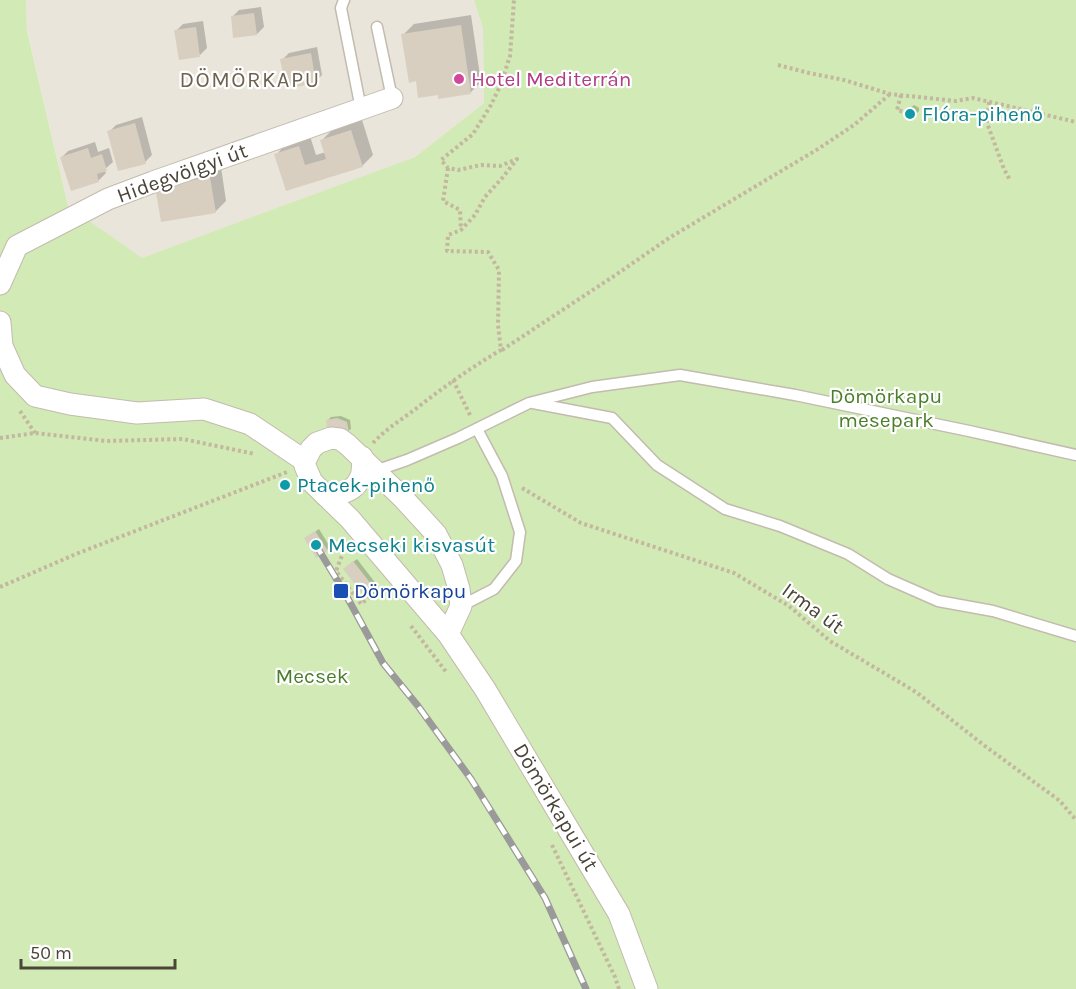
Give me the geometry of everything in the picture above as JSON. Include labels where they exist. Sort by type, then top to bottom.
[{"type":"street","name":"Hidegvölgyi út","points":[[0,284],[8,241],[153,182],[392,98]]},
{"type":"street","points":[[0,322],[2,346],[15,375],[35,396],[70,404],[137,413],[204,409],[250,424],[305,460],[310,449],[317,443],[331,438],[340,439],[370,457],[436,534],[452,566],[462,606],[448,634]]},
{"type":"street","points":[[325,495],[348,492],[360,479],[370,457]]},
{"type":"street","name":"Dömörkapui út","points":[[305,460],[305,466],[312,482],[350,519],[448,634],[485,689],[619,914],[647,989]]},
{"type":"lane","points":[[344,0],[341,8],[361,109]]},
{"type":"lane","points":[[377,27],[392,98]]},
{"type":"lane","points":[[370,457],[407,460],[529,403],[592,387],[680,375],[830,402],[1076,456]]},
{"type":"lane","points":[[529,403],[612,418],[657,465],[726,508],[780,526],[848,554],[888,579],[938,602],[993,611],[1076,636]]},
{"type":"lane","points":[[462,606],[494,589],[516,561],[520,532],[502,476],[477,429]]},
{"type":"path","points":[[501,351],[498,325],[499,270],[488,252],[447,251],[448,235],[461,230],[475,215],[485,197],[517,159],[500,166],[481,165],[458,170],[448,168],[441,160],[473,134],[501,84],[510,56],[514,0]]},
{"type":"path","points":[[778,65],[809,74],[844,80],[890,94],[956,101],[973,98],[1076,122]]},
{"type":"path","points":[[370,457],[383,432],[453,380],[501,351],[669,238],[854,125],[890,94]]},
{"type":"path","points":[[901,95],[897,110],[904,112]]},
{"type":"path","points":[[989,102],[987,123],[1010,180]]},
{"type":"path","points":[[448,168],[443,201],[460,210],[461,230]]},
{"type":"path","points":[[453,380],[477,429]]},
{"type":"path","points":[[0,438],[35,433],[106,441],[183,439],[255,454],[263,458]]},
{"type":"path","points":[[0,587],[76,554],[288,471],[280,467]]},
{"type":"path","name":"Irma út","points":[[502,476],[581,523],[734,573],[789,606],[830,640],[916,692],[1060,801],[1076,820]]},
{"type":"path","points":[[354,553],[347,544],[336,571],[361,604],[382,588],[374,578]]},
{"type":"path","points":[[405,617],[451,679]]},
{"type":"path","points":[[547,836],[619,989]]},
{"type":"shaded area","points":[[26,0],[474,0],[483,29],[484,103],[415,157],[142,259],[68,206],[27,30]]},
{"type":"green space","name":"Mecsek","points":[[0,0],[26,0],[27,31],[68,206],[142,258],[415,157],[484,103],[483,29],[474,0],[1076,0],[1076,989],[0,989]]},
{"type":"building","points":[[254,13],[257,35],[233,38],[231,16]]},
{"type":"building","points":[[461,25],[471,94],[438,99],[438,95],[418,98],[416,81],[409,83],[401,34]]},
{"type":"building","points":[[196,27],[200,57],[179,60],[174,30]]},
{"type":"building","points":[[311,53],[316,83],[286,89],[280,59]]},
{"type":"building","name":"Flóra-pihenő","points":[[912,107],[915,108],[915,118],[908,119],[905,118],[904,111],[905,108]]},
{"type":"building","points":[[135,123],[146,164],[118,171],[107,131]]},
{"type":"building","points":[[351,130],[363,167],[286,191],[274,154],[299,146],[305,165],[326,159],[320,140]]},
{"type":"building","points":[[88,148],[91,158],[102,154],[107,171],[97,174],[99,182],[71,191],[60,157]]},
{"type":"building","points":[[210,177],[216,213],[161,222],[155,187]]},
{"type":"building","points":[[337,418],[347,422],[349,433],[336,427],[327,428],[326,420]]},
{"type":"building","name":"Mecseki kisvasút","points":[[315,531],[328,551],[316,558],[304,538]]},
{"type":"building","points":[[353,561],[375,589],[365,597],[343,569]]},
{"type":"railway","points":[[314,542],[383,663],[418,706],[471,779],[545,898],[586,989]]},
{"type":"place","name":"Hotel Mediterrán","points":[[459,79]]},
{"type":"place","name":"Flóra-pihenő","points":[[910,114]]},
{"type":"place","name":"Ptacek-pihenő","points":[[285,485]]},
{"type":"place","name":"Mecseki kisvasút","points":[[316,545]]},
{"type":"place","name":"Dömörkapu","points":[[341,591]]},
{"type":"district","name":"DÖMÖRKAPU","points":[[250,79]]},
{"type":"park label","name":"Dömörkapu mesepark","points":[[886,408]]}]
